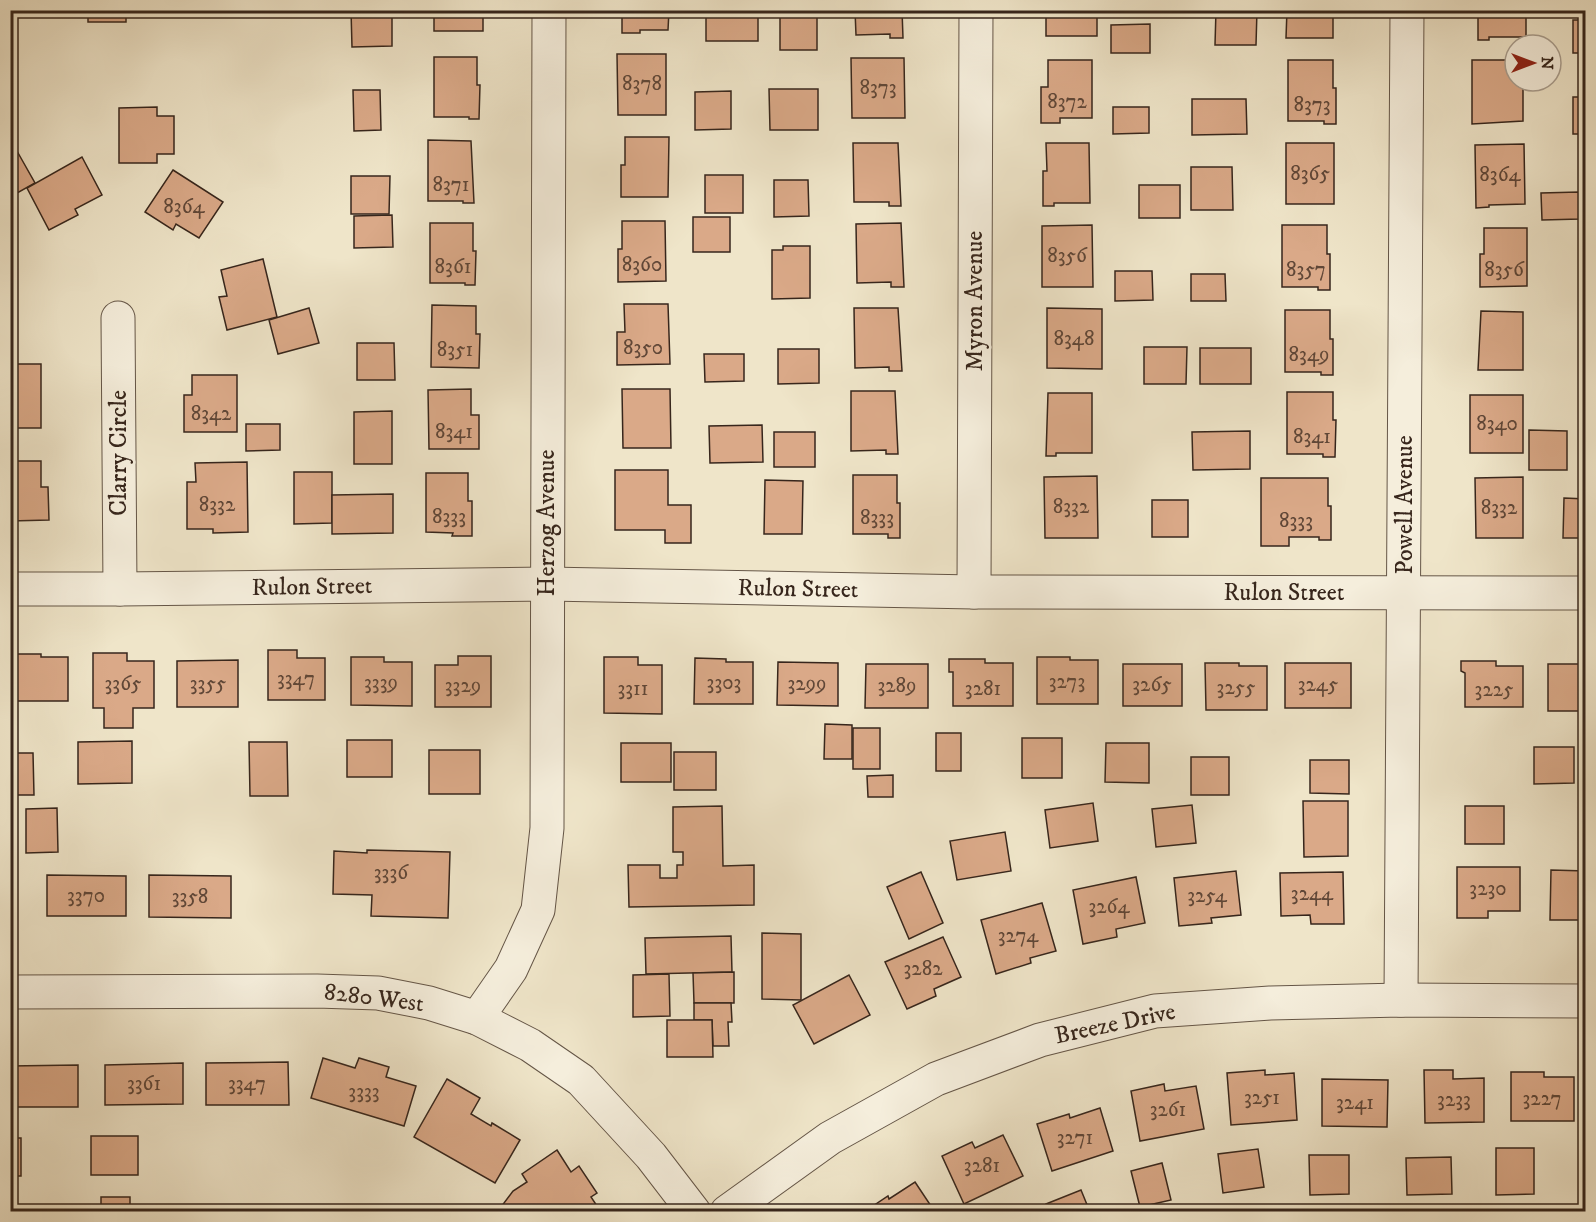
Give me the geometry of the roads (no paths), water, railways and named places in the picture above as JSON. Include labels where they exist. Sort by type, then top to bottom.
[{"type":"street","name":"Herzog Avenue","points":[[477,1018],[511,969],[538,910],[547,828],[549,10]]},
{"type":"street","name":"Myron Avenue","points":[[974,592],[976,10]]},
{"type":"street","name":"Powell Avenue","points":[[1401,1000],[1407,10]]},
{"type":"street","name":"Clarry Circle","points":[[118,318],[120,589]]},
{"type":"street","name":"Rulon Street","points":[[10,589],[547,584],[974,592],[1586,593]]},
{"type":"street","name":"8280 West","points":[[10,992],[317,991],[378,993],[429,1003],[477,1018],[530,1045],[581,1080],[651,1156],[694,1212]]},
{"type":"street","name":"Breeze Drive","points":[[727,1212],[830,1138],[936,1078],[1040,1040],[1155,1011],[1270,1003],[1401,1000],[1586,1001]]}]
